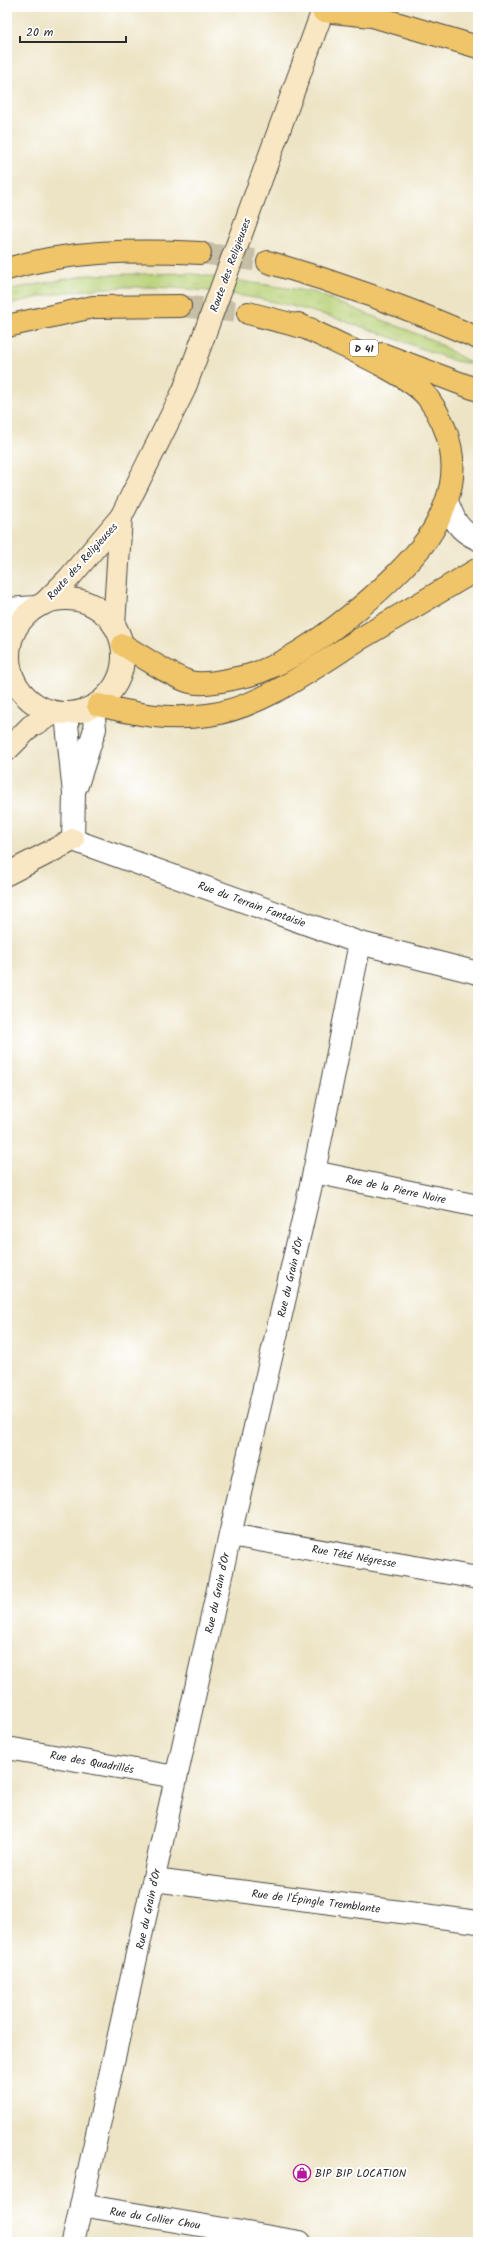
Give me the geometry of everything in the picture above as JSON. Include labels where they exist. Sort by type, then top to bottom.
[{"type":"highway","points":[[323,9],[372,16],[478,47]]},
{"type":"highway","points":[[7,269],[35,260],[91,253],[145,251],[200,253]]},
{"type":"highway","points":[[268,262],[321,277],[419,313],[478,338]]},
{"type":"highway","points":[[7,326],[93,307],[180,306]]},
{"type":"highway","name":"D 41","points":[[248,313],[298,324],[420,367],[478,390]]},
{"type":"highway","points":[[419,313],[478,330]]},
{"type":"highway","points":[[123,645],[191,682],[217,682],[251,675],[301,649],[360,608],[404,567],[429,537],[447,501],[453,474],[452,448],[439,415],[427,396],[400,376],[298,324]]},
{"type":"highway","points":[[95,706],[145,716],[182,718],[210,715],[238,707],[289,683],[478,570]]},
{"type":"main road","name":"Route des Religieuses","points":[[40,606],[69,578],[121,517],[184,390],[323,9]]},
{"type":"main road","name":"Route des Religieuses","points":[[114,625],[121,517]]},
{"type":"main road","points":[[58,599],[74,600],[85,603],[103,612],[114,625],[123,645],[124,662],[119,679],[110,693],[95,706],[75,713],[60,713],[41,708],[19,690],[12,678],[8,654],[19,623],[40,606],[58,599]]},
{"type":"main road","points":[[7,750],[31,726],[60,713]]},
{"type":"main road","points":[[7,874],[73,840]]},
{"type":"street","points":[[447,501],[454,522],[469,535],[478,539]]},
{"type":"street","points":[[7,609],[40,606]]},
{"type":"street","points":[[74,794],[95,729],[95,706]]},
{"type":"street","points":[[60,713],[74,794],[73,840]]},
{"type":"street","name":"Rue du Terrain Fantaisie","points":[[73,840],[360,943],[478,973]]},
{"type":"street","name":"Rue du Grain d'Or","points":[[73,2242],[230,1535],[314,1172],[360,943]]},
{"type":"street","name":"Rue de la Pierre Noire","points":[[314,1172],[478,1206]]},
{"type":"street","name":"Rue Tété Négresse","points":[[230,1535],[478,1578]]},
{"type":"street","name":"Rue des Quadrillés","points":[[7,1748],[176,1777]]},
{"type":"street","name":"Rue de l'Épingle Tremblante","points":[[154,1880],[478,1922]]},
{"type":"street","name":"Rue du Collier Chou","points":[[81,2206],[300,2242]]},
{"type":"green space","points":[[188,273],[313,292],[432,340],[473,364],[455,361],[341,320],[300,308],[217,292],[175,288],[132,287],[90,289],[48,295],[7,305],[7,290],[88,275]]},
{"type":"tunnel","points":[[200,253],[268,262]]},
{"type":"tunnel","points":[[180,306],[248,313]]},
{"type":"place","name":"BIP BIP LOCATION","points":[[302,2173]]}]
